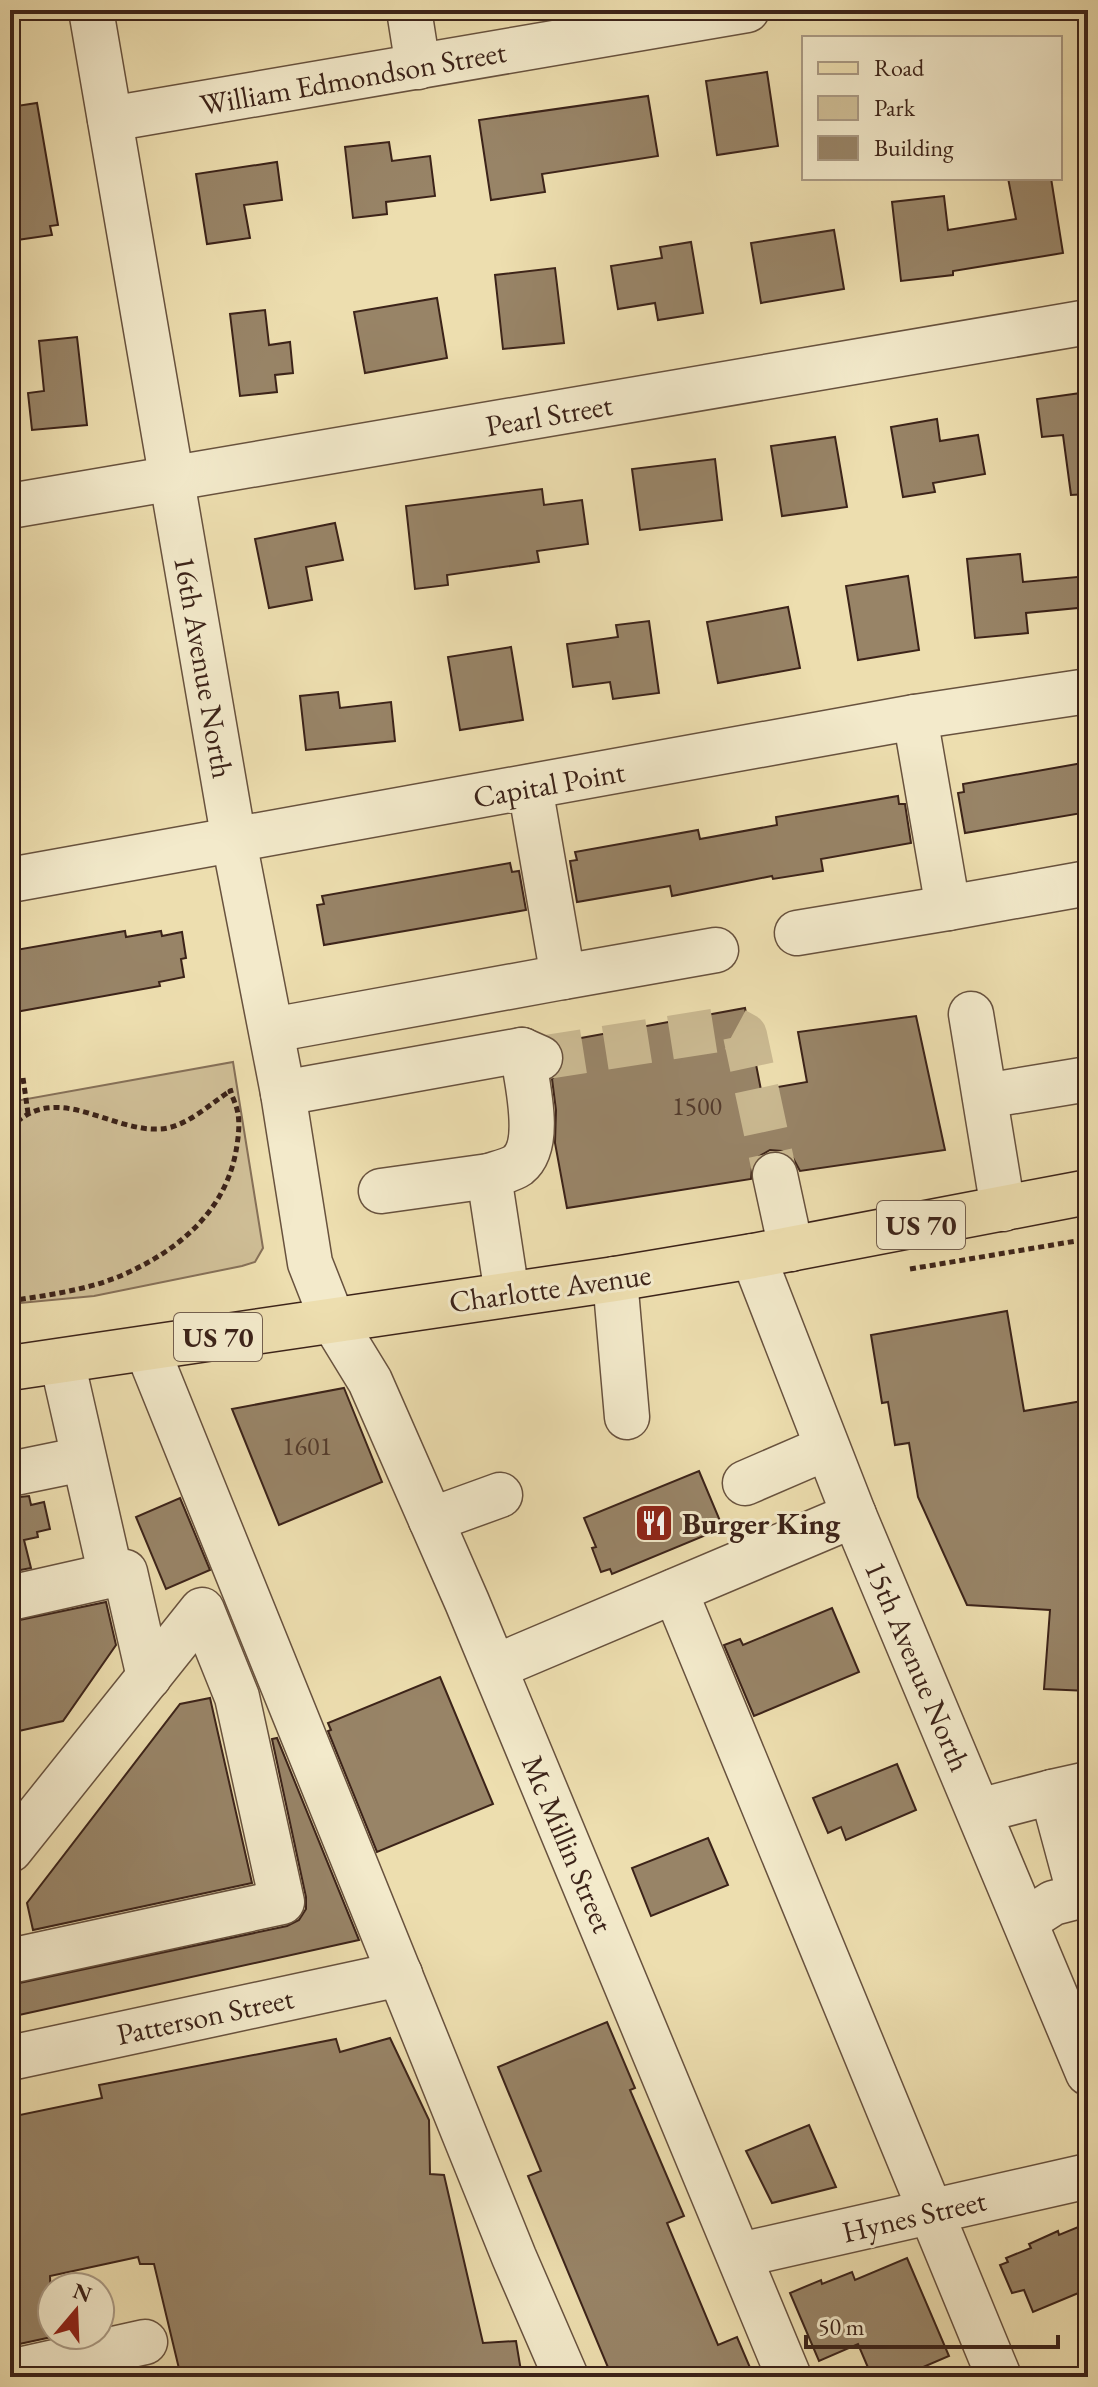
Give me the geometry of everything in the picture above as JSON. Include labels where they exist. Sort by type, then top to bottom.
[{"type":"main road","name":"Charlotte Avenue","points":[[10,1368],[615,1279],[772,1253],[1088,1192]]},
{"type":"street","name":"16th Avenue North","points":[[91,10],[234,841],[272,1030],[310,1263],[332,1319]]},
{"type":"street","points":[[409,10],[418,67]]},
{"type":"street","name":"William Edmondson Street","points":[[110,119],[418,67],[594,23],[747,10]]},
{"type":"street","name":"Pearl Street","points":[[10,506],[1088,322]]},
{"type":"street","name":"Capital Point","points":[[10,880],[915,717],[1088,691]]},
{"type":"street","points":[[915,717],[948,908]]},
{"type":"street","points":[[530,787],[563,977]]},
{"type":"street","points":[[797,933],[1088,883]]},
{"type":"street","points":[[272,1030],[716,950]]},
{"type":"street","points":[[971,1014],[1003,1209]]},
{"type":"street","points":[[283,1093],[531,1054],[533,1136],[529,1152],[518,1166],[489,1176],[381,1191]]},
{"type":"street","points":[[985,1096],[1088,1079]]},
{"type":"street","name":"15th Avenue North","points":[[775,1175],[772,1253],[826,1448],[1088,2073]]},
{"type":"street","points":[[489,1176],[507,1294]]},
{"type":"street","points":[[615,1279],[627,1417]]},
{"type":"street","name":"Mc Millin Street","points":[[332,1319],[370,1381],[495,1667],[789,2377]]},
{"type":"street","points":[[147,1349],[514,2257],[566,2377]]},
{"type":"street","points":[[62,1361],[111,1576]]},
{"type":"street","points":[[745,1483],[826,1448]]},
{"type":"street","points":[[10,1474],[83,1459]]},
{"type":"street","points":[[431,1520],[500,1495]]},
{"type":"street","points":[[495,1667],[854,1515]]},
{"type":"street","points":[[10,1598],[125,1572],[149,1677]]},
{"type":"street","points":[[675,1591],[999,2377]]},
{"type":"street","points":[[10,1850],[202,1610],[237,1697],[282,1902],[10,1961]]},
{"type":"street","points":[[979,1811],[1070,1788],[1080,1896],[1053,1903],[1025,1921]]},
{"type":"street","name":"Patterson Street","points":[[10,2058],[400,1974]]},
{"type":"street","name":"Hynes Street","points":[[740,2255],[1088,2176]]},
{"type":"street","points":[[10,2372],[145,2342]]},
{"type":"path","points":[[23,1078],[28,1113]]},
{"type":"path","points":[[10,1129],[28,1113],[54,1108],[74,1109],[141,1128],[163,1129],[181,1124],[234,1090],[238,1115],[233,1170],[221,1197],[197,1228],[170,1250],[123,1275],[71,1291],[10,1301]]},
{"type":"path","points":[[910,1269],[1088,1239]]},
{"type":"green space","points":[[233,1062],[263,1248],[255,1262],[94,1296],[10,1304],[10,1102]]},
{"type":"building","points":[[767,72],[778,146],[717,155],[706,81]]},
{"type":"building","points":[[648,96],[658,156],[542,174],[545,192],[491,200],[479,120]]},
{"type":"building","points":[[37,103],[58,225],[50,226],[52,235],[10,241],[10,107]]},
{"type":"building","points":[[389,142],[392,161],[430,156],[435,196],[386,202],[387,214],[353,218],[345,147]]},
{"type":"building","points":[[277,162],[282,200],[244,205],[250,238],[207,244],[196,174]]},
{"type":"building","points":[[1008,180],[1051,180],[1063,253],[953,271],[953,275],[901,281],[892,202],[944,196],[948,230],[1016,219]]},
{"type":"building","points":[[834,230],[844,289],[761,303],[751,243]]},
{"type":"building","points":[[691,242],[703,313],[658,320],[655,303],[618,309],[611,266],[662,258],[660,247]]},
{"type":"building","points":[[555,268],[564,343],[503,349],[495,275]]},
{"type":"building","points":[[437,298],[447,358],[365,373],[354,312]]},
{"type":"building","points":[[265,310],[269,345],[290,342],[293,373],[275,375],[277,392],[240,396],[230,314]]},
{"type":"building","points":[[77,337],[87,425],[32,430],[28,393],[44,391],[39,341]]},
{"type":"building","points":[[1088,392],[1088,494],[1071,495],[1063,435],[1042,437],[1037,399]]},
{"type":"building","points":[[937,419],[940,441],[978,435],[985,474],[933,483],[935,492],[903,497],[891,427]]},
{"type":"building","points":[[835,437],[847,507],[782,516],[771,446]]},
{"type":"building","points":[[715,459],[722,520],[640,530],[632,469]]},
{"type":"building","points":[[542,489],[544,505],[582,500],[588,544],[537,551],[539,562],[447,575],[448,585],[415,589],[406,506]]},
{"type":"building","points":[[335,523],[343,560],[306,567],[312,600],[269,608],[255,539]]},
{"type":"building","points":[[1020,554],[1023,582],[1088,576],[1088,607],[1026,613],[1028,633],[975,638],[967,559]]},
{"type":"building","points":[[908,576],[919,650],[858,660],[846,586]]},
{"type":"building","points":[[788,607],[800,668],[718,683],[707,622]]},
{"type":"building","points":[[649,621],[659,693],[613,699],[610,682],[573,687],[567,644],[618,637],[616,625]]},
{"type":"building","points":[[511,647],[523,720],[460,730],[448,657]]},
{"type":"building","points":[[338,692],[340,708],[391,702],[395,741],[306,750],[300,696]]},
{"type":"building","points":[[1088,762],[1088,812],[965,833],[958,793],[964,792],[963,784]]},
{"type":"building","points":[[898,796],[899,804],[905,804],[911,843],[821,859],[823,871],[773,879],[772,876],[672,896],[670,886],[577,902],[570,861],[577,860],[575,852],[698,830],[700,839],[777,825],[776,817]]},
{"type":"building","points":[[510,863],[512,872],[519,871],[526,910],[324,945],[317,905],[324,904],[322,896]]},
{"type":"building","points":[[125,931],[126,937],[161,931],[162,936],[182,932],[186,958],[181,959],[184,977],[159,982],[160,986],[10,1013],[10,951]]},
{"type":"building","points":[[745,1008],[761,1090],[807,1082],[798,1032],[916,1016],[945,1150],[800,1171],[793,1158],[782,1151],[770,1150],[758,1157],[752,1167],[751,1179],[567,1208],[555,1143],[556,1110],[552,1079],[563,1067],[565,1055],[559,1042]]},
{"type":"building","points":[[1007,1311],[1024,1411],[1088,1400],[1088,1691],[1044,1689],[1050,1610],[967,1605],[918,1497],[909,1443],[895,1445],[888,1402],[882,1403],[871,1335]]},
{"type":"building","points":[[344,1388],[382,1482],[279,1525],[232,1409]]},
{"type":"building","name":"Burger King","points":[[699,1471],[723,1528],[612,1574],[610,1569],[601,1572],[592,1548],[596,1547],[584,1518]]},
{"type":"building","points":[[29,1496],[31,1505],[44,1502],[50,1529],[37,1532],[38,1537],[24,1540],[31,1568],[10,1572],[10,1498]]},
{"type":"building","points":[[180,1498],[210,1570],[166,1589],[136,1517]]},
{"type":"building","points":[[106,1602],[116,1645],[63,1721],[10,1733],[10,1622]]},
{"type":"building","points":[[832,1608],[859,1672],[754,1716],[724,1645],[740,1639],[743,1645]]},
{"type":"building","points":[[440,1677],[493,1804],[377,1852],[328,1731],[331,1730],[328,1723]]},
{"type":"building","points":[[210,1698],[252,1883],[33,1930],[27,1903],[180,1704]]},
{"type":"building","points":[[277,1738],[359,1940],[10,2017],[10,1985],[287,1926],[299,1920],[306,1909],[306,1897],[272,1739]]},
{"type":"building","points":[[897,1764],[916,1810],[846,1840],[841,1827],[828,1833],[813,1798]]},
{"type":"building","points":[[708,1838],[728,1885],[651,1916],[632,1868]]},
{"type":"building","points":[[607,2022],[635,2088],[630,2090],[684,2216],[667,2223],[718,2345],[737,2337],[754,2377],[612,2377],[528,2176],[541,2171],[498,2067]]},
{"type":"building","points":[[390,2038],[429,2120],[430,2174],[444,2175],[483,2343],[516,2341],[522,2377],[181,2377],[154,2264],[140,2264],[138,2257],[73,2271],[36,2271],[36,2340],[10,2346],[10,2117],[102,2098],[99,2085],[336,2039],[340,2052]]},
{"type":"building","points":[[809,2125],[836,2187],[772,2203],[746,2151]]},
{"type":"building","points":[[1088,2223],[1088,2289],[1033,2312],[1024,2290],[1012,2293],[1000,2265],[1008,2262],[1006,2258],[1031,2248],[1029,2244],[1058,2231],[1059,2235]]},
{"type":"building","points":[[907,2258],[949,2356],[900,2377],[872,2377],[858,2344],[819,2361],[790,2293],[852,2272],[855,2280]]},
{"type":"tunnel","points":[[540,1058],[732,1028],[745,1035],[775,1175]]},
{"type":"place","name":"Burger King","points":[[654,1523]]}]
